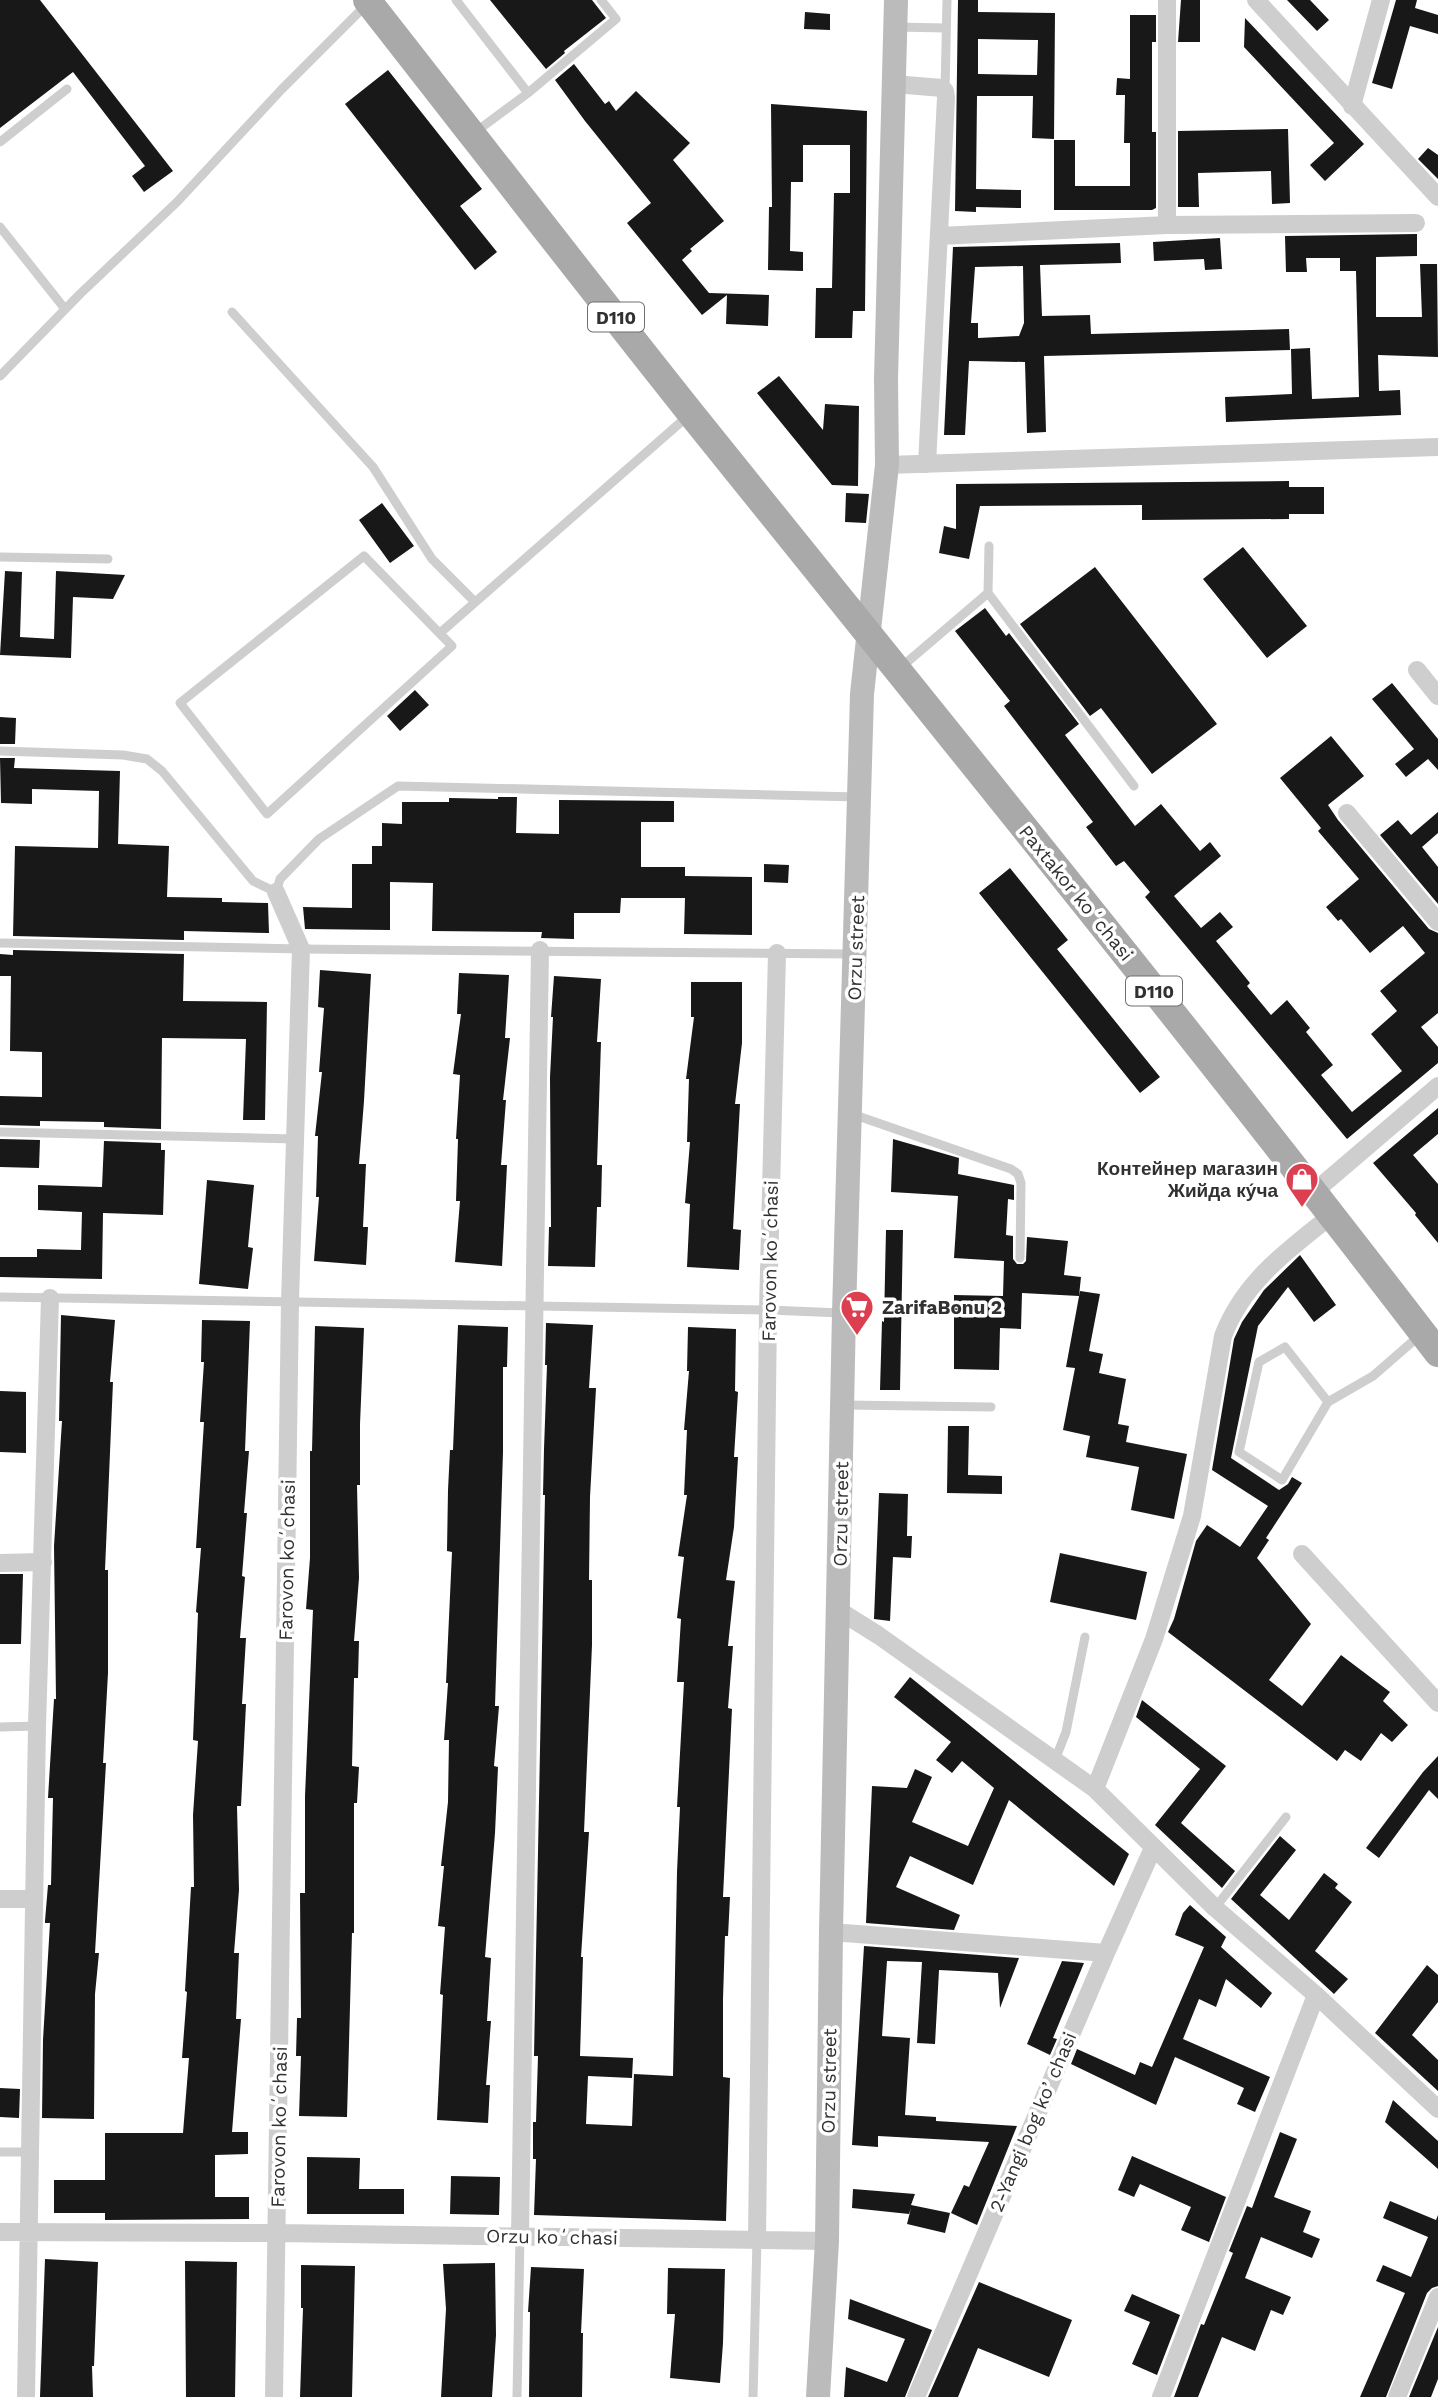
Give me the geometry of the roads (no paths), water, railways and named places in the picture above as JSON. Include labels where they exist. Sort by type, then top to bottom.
[{"type":"main road","name":"Orzu street","points":[[818,2397],[827,2241],[844,1313],[862,694],[887,465],[886,379],[906,85],[895,27],[895,0]]},
{"type":"main road","name":"D110","points":[[368,1],[691,413],[868,632]]},
{"type":"main road","name":"Paxtakor koʻchasi","points":[[868,632],[1314,1192],[1430,1343]]},
{"type":"street","points":[[1167,0],[1167,225]]},
{"type":"street","points":[[1256,0],[1438,197]]},
{"type":"street","points":[[1352,106],[1381,0]]},
{"type":"street","points":[[906,85],[944,89],[926,464]]},
{"type":"street","points":[[939,236],[1167,225],[1416,223]]},
{"type":"street","points":[[887,465],[1438,447]]},
{"type":"street","points":[[1417,670],[1438,696]]},
{"type":"street","points":[[1347,813],[1438,922]]},
{"type":"street","name":"Farovon koʻchasi","points":[[276,892],[302,949],[290,1301],[278,2233]]},
{"type":"street","points":[[520,2236],[540,950]]},
{"type":"street","name":"Farovon koʻchasi","points":[[757,2240],[768,1310],[777,953]]},
{"type":"street","points":[[1314,1192],[1438,1086]]},
{"type":"street","points":[[1095,1789],[1154,1639],[1192,1516],[1223,1336],[1228,1322],[1252,1284],[1332,1215]]},
{"type":"street","points":[[26,2397],[37,1726],[51,1298]]},
{"type":"street","points":[[1302,1554],[1438,1703]]},
{"type":"street","points":[[0,1563],[43,1562]]},
{"type":"street","points":[[838,1610],[878,1635],[1095,1789],[1215,1908],[1316,1995],[1438,2109]]},
{"type":"street","name":"2-Yangi bog koʼchasi","points":[[916,2397],[1153,1848]]},
{"type":"street","points":[[0,1899],[34,1899]]},
{"type":"street","points":[[831,1932],[1106,1953]]},
{"type":"street","points":[[1161,2397],[1316,1995]]},
{"type":"street","name":"Orzu koʻchasi","points":[[0,2232],[827,2241]]},
{"type":"street","points":[[274,2397],[278,2233]]},
{"type":"street","points":[[1397,2397],[1438,2297]]},
{"type":"lane","points":[[456,0],[528,93]]},
{"type":"lane","points":[[472,134],[528,93],[617,19],[601,0]]},
{"type":"lane","points":[[944,89],[947,0]]},
{"type":"lane","points":[[0,376],[65,309],[177,202],[368,1]]},
{"type":"lane","points":[[895,27],[946,28]]},
{"type":"lane","points":[[0,142],[67,89]]},
{"type":"lane","points":[[0,227],[65,309]]},
{"type":"lane","points":[[232,312],[373,467],[432,559],[475,602]]},
{"type":"lane","points":[[440,633],[691,413]]},
{"type":"lane","points":[[989,546],[988,593],[1134,786]]},
{"type":"lane","points":[[0,556],[108,559]]},
{"type":"lane","points":[[364,556],[440,633],[452,646],[267,814],[180,703],[364,556]]},
{"type":"lane","points":[[898,670],[988,593]]},
{"type":"lane","points":[[0,751],[123,755],[147,759],[162,771],[253,881],[276,892],[280,879],[319,839],[398,786],[860,797]]},
{"type":"lane","points":[[0,943],[302,949],[856,954]]},
{"type":"lane","points":[[850,1114],[1011,1169],[1018,1174],[1021,1183],[1020,1258]]},
{"type":"lane","points":[[0,1132],[294,1139]]},
{"type":"lane","points":[[0,1297],[844,1313]]},
{"type":"lane","points":[[1328,1402],[1285,1347],[1259,1362],[1239,1451],[1282,1480],[1328,1402],[1430,1343]]},
{"type":"lane","points":[[844,1405],[991,1407]]},
{"type":"lane","points":[[1055,1760],[1066,1732],[1085,1637]]},
{"type":"lane","points":[[0,1727],[37,1726]]},
{"type":"lane","points":[[1215,1908],[1286,1817]]},
{"type":"lane","points":[[0,2152],[30,2152]]},
{"type":"lane","points":[[517,2397],[520,2236]]},
{"type":"lane","points":[[753,2397],[757,2240]]},
{"type":"place","name":"Контейнер магазин Жийда ку́ча","points":[[1302,1209]]},
{"type":"place","name":"ZarifaBonu 2","points":[[857,1337]]}]
